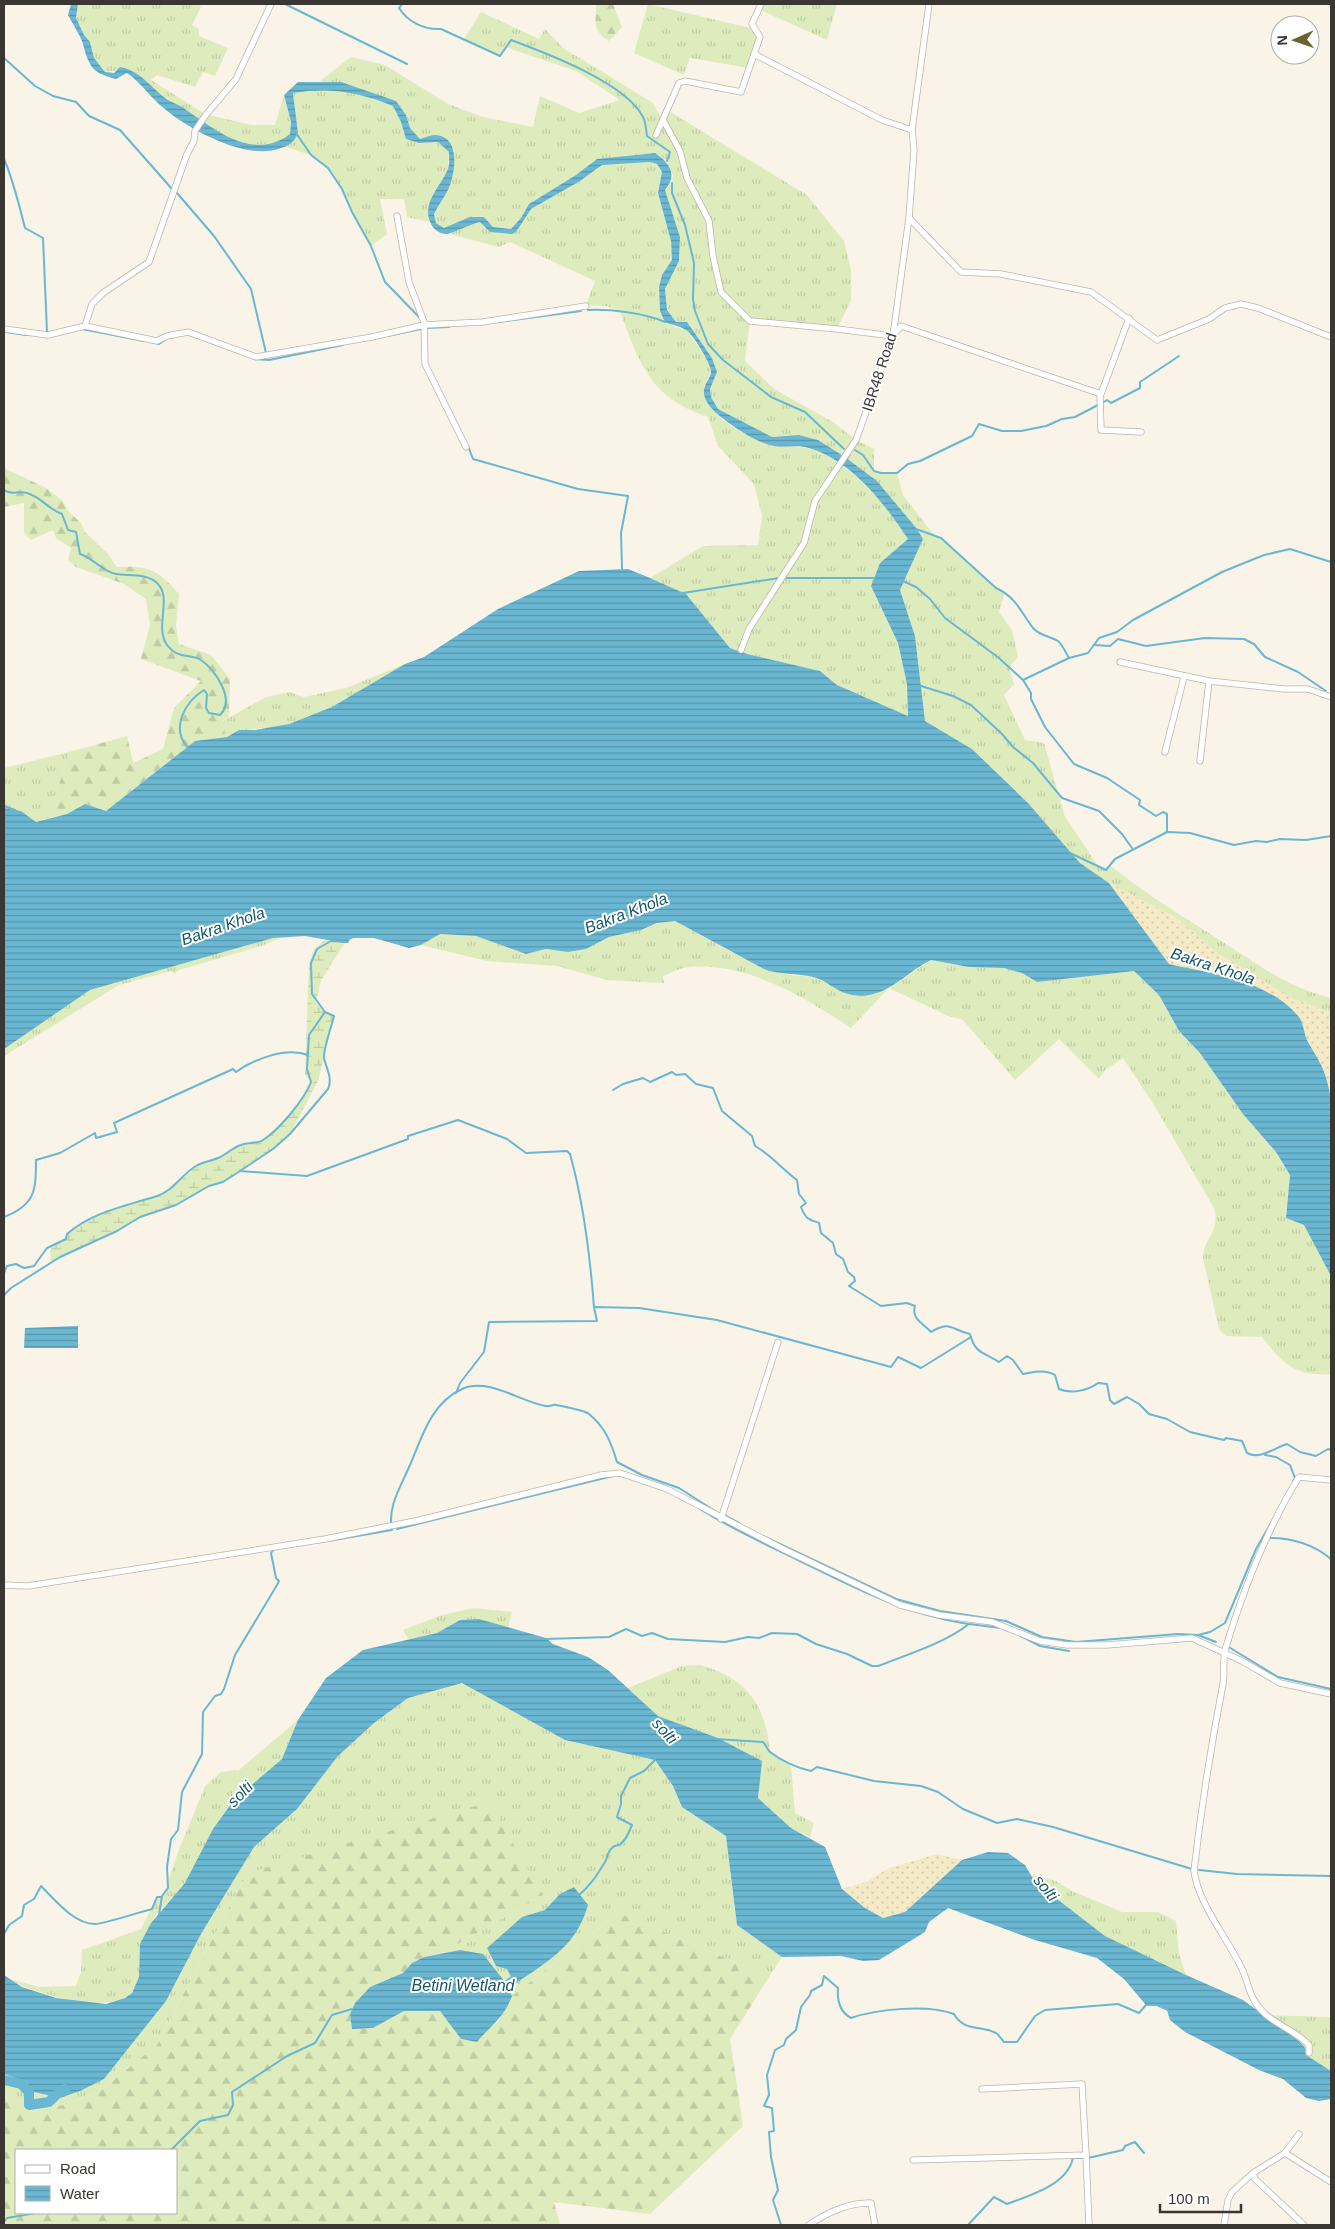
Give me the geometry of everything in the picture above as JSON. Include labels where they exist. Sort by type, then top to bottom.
[{"type":"street","points":[[85,326],[92,304],[103,293],[115,283],[142,269],[149,262],[196,131],[202,120],[236,79],[271,4]]},
{"type":"street","points":[[656,135],[679,83],[685,81],[741,92],[760,37],[752,24],[761,4]]},
{"type":"street","name":"IBR48 Road","points":[[741,650],[749,629],[804,543],[815,501],[838,464],[856,440],[893,336],[909,218],[914,150],[912,130],[929,4]]},
{"type":"street","points":[[754,54],[882,120],[912,130]]},
{"type":"street","points":[[663,120],[680,151],[687,178],[709,221],[713,256],[721,292],[750,321],[838,328],[893,336],[901,326],[1100,394]]},
{"type":"street","points":[[398,216],[409,282],[424,325],[426,368],[466,447]]},
{"type":"street","points":[[909,218],[961,272],[1001,274],[1091,292],[1157,340],[1209,319],[1225,308],[1241,304],[1258,308],[1331,337]]},
{"type":"street","points":[[4,328],[48,335],[85,326],[157,341],[167,336],[188,332],[256,357],[372,337],[424,325],[483,322],[586,306]]},
{"type":"street","points":[[1129,318],[1100,394],[1101,430],[1141,432]]},
{"type":"street","points":[[1120,662],[1209,681],[1284,689],[1308,688],[1331,697]]},
{"type":"street","points":[[1165,752],[1184,677]]},
{"type":"street","points":[[1200,761],[1209,681]]},
{"type":"street","points":[[721,1518],[778,1342]]},
{"type":"street","points":[[4,1585],[28,1586],[326,1539],[420,1520],[612,1473],[629,1475],[667,1488],[721,1518],[891,1601],[929,1613],[992,1622],[1040,1641],[1062,1645],[1107,1645],[1183,1637],[1192,1638],[1225,1653],[1280,1684],[1331,1694]]},
{"type":"street","points":[[1309,2052],[1309,2045],[1265,2014],[1248,1990],[1241,1966],[1195,1880],[1194,1871],[1211,1746],[1225,1673],[1225,1653],[1236,1610],[1255,1560],[1299,1478],[1331,1480]]},
{"type":"street","points":[[982,2089],[1082,2084],[1089,2225]]},
{"type":"street","points":[[1224,2225],[1229,2196],[1253,2173],[1285,2153],[1299,2134]]},
{"type":"street","points":[[1285,2153],[1331,2182]]},
{"type":"street","points":[[913,2160],[1086,2155]]},
{"type":"street","points":[[1253,2173],[1255,2179],[1304,2225]]},
{"type":"street","points":[[809,2225],[838,2210],[865,2202],[871,2203],[875,2225]]},
{"type":"green space","points":[[78,4],[198,4],[201,7],[192,25],[199,29],[199,36],[228,48],[215,76],[203,72],[195,87],[157,75],[151,80],[205,114],[251,125],[275,125],[284,95],[291,123],[290,134],[276,142],[262,144],[249,144],[235,140],[222,134],[164,97],[129,69],[105,72],[94,58],[90,42],[84,36],[76,18]]},
{"type":"green space","points":[[596,4],[613,4],[622,27],[609,41],[597,29]]},
{"type":"green space","points":[[648,4],[755,29],[760,37],[749,68],[690,58],[684,75],[634,53]]},
{"type":"green space","points":[[761,4],[837,4],[827,40],[758,9]]},
{"type":"green space","points":[[481,12],[539,39],[545,29],[563,48],[653,103],[662,119],[667,110],[807,195],[844,241],[851,270],[851,300],[837,329],[750,321],[745,361],[774,389],[833,422],[856,440],[874,449],[874,471],[897,473],[903,495],[934,535],[941,538],[996,588],[1005,592],[999,612],[1012,630],[1018,657],[1009,668],[1014,684],[1004,695],[1025,740],[1044,743],[1065,817],[1099,867],[1106,870],[1111,866],[1169,908],[1289,983],[1331,998],[1331,1013],[1294,1000],[1247,972],[1217,953],[1177,918],[1109,883],[1080,863],[1028,803],[972,749],[925,721],[915,636],[900,590],[923,539],[917,529],[877,481],[845,457],[818,440],[800,435],[772,437],[718,409],[711,397],[710,389],[717,372],[712,358],[687,322],[676,322],[667,310],[665,289],[679,261],[680,237],[665,190],[672,183],[673,175],[667,161],[655,153],[597,159],[576,175],[529,204],[521,218],[511,229],[493,227],[484,217],[444,228],[436,223],[434,214],[448,191],[454,150],[436,135],[420,139],[410,128],[406,115],[396,101],[320,81],[351,57],[385,65],[448,104],[483,117],[533,127],[540,96],[579,113],[620,100],[576,71],[505,47],[500,56],[464,39]]},
{"type":"green space","points":[[316,90],[346,90],[393,106],[401,122],[406,139],[419,143],[438,142],[449,152],[448,169],[428,212],[430,222],[407,217],[404,199],[380,199],[387,234],[371,246],[352,212],[342,189],[328,168],[311,155],[286,147],[296,138],[298,133],[293,93]]},
{"type":"green space","points":[[650,162],[657,164],[662,172],[658,193],[671,241],[672,260],[662,275],[659,287],[660,311],[674,327],[687,330],[709,363],[711,372],[704,388],[718,415],[747,435],[763,442],[775,446],[809,448],[834,460],[870,490],[908,539],[880,563],[871,586],[898,643],[907,684],[908,716],[837,685],[820,671],[746,654],[730,648],[686,594],[650,578],[703,546],[758,545],[762,516],[754,484],[718,446],[708,417],[673,400],[650,377],[641,363],[620,311],[606,306],[586,305],[595,281],[510,242],[499,247],[450,234],[465,225],[480,222],[490,232],[516,232],[531,209],[580,181],[602,165]]},
{"type":"green space","points":[[4,468],[46,488],[63,501],[69,512],[81,523],[85,532],[108,554],[117,567],[138,567],[152,571],[165,579],[179,594],[176,626],[179,644],[211,655],[230,679],[229,716],[221,722],[227,737],[195,741],[106,811],[85,804],[67,814],[49,818],[69,752],[127,736],[133,763],[163,749],[174,708],[201,681],[141,659],[150,625],[146,599],[124,584],[76,567],[68,560],[71,548],[56,538],[53,530],[31,540],[24,533],[24,503],[4,507]]},
{"type":"green space","points":[[405,664],[335,706],[290,724],[241,731],[227,737],[221,722],[266,697],[289,692],[304,697],[346,688]]},
{"type":"green space","points":[[69,752],[49,818],[36,822],[21,811],[4,808],[4,768]]},
{"type":"green space","points":[[666,921],[675,921],[731,952],[790,975],[815,977],[848,994],[889,988],[851,1028],[795,994],[754,976],[732,970],[688,967],[663,976],[664,983],[607,980],[557,966],[487,961],[421,945],[440,934],[476,936],[526,954],[546,949],[568,952],[586,949],[609,937],[641,930]]},
{"type":"green space","points":[[273,938],[280,938],[261,946],[179,970],[174,974],[172,971],[119,985],[4,1056],[4,1049],[90,990]]},
{"type":"green space","points":[[325,940],[345,943],[321,980],[316,1002],[325,1012],[334,1016],[318,1081],[290,1134],[273,1149],[223,1182],[209,1186],[176,1205],[140,1217],[117,1231],[51,1263],[50,1246],[66,1239],[67,1234],[83,1223],[125,1204],[159,1196],[197,1166],[219,1158],[240,1145],[261,1142],[278,1128],[301,1099],[311,1082],[305,1075],[309,963],[314,949]]},
{"type":"green space","points":[[931,960],[969,967],[1004,968],[1022,973],[1037,982],[1134,971],[1159,995],[1179,1031],[1200,1053],[1243,1114],[1276,1152],[1290,1175],[1286,1218],[1304,1225],[1331,1276],[1331,1374],[1299,1371],[1284,1362],[1262,1337],[1226,1336],[1219,1329],[1203,1258],[1206,1245],[1214,1229],[1216,1216],[1214,1208],[1154,1105],[1123,1058],[1105,1070],[1099,1079],[1059,1039],[1015,1080],[962,1019],[948,1016],[889,988]]},
{"type":"green space","points":[[474,1608],[512,1612],[508,1629],[488,1622],[460,1620],[437,1633],[409,1640],[403,1630],[442,1615]]},
{"type":"green space","points":[[700,1665],[730,1677],[751,1695],[764,1720],[770,1751],[791,1766],[795,1813],[814,1823],[810,1837],[791,1828],[758,1798],[761,1761],[718,1738],[658,1716],[628,1688],[682,1666]]},
{"type":"green space","points":[[462,1682],[565,1740],[655,1760],[673,1786],[682,1807],[726,1836],[737,1925],[782,1957],[769,1977],[619,1913],[512,1996],[505,1982],[460,1950],[442,1953],[543,1895],[247,1873],[157,2045],[100,2091],[68,2104],[28,2112],[16,2100],[4,2098],[4,2074],[26,2082],[34,2092],[60,2098],[104,2079],[166,2001],[201,1934],[254,1847],[297,1809],[338,1756],[374,1723],[408,1698]]},
{"type":"green space","points":[[298,1720],[285,1755],[277,1765],[234,1801],[220,1821],[185,1883],[154,1918],[148,1931],[140,1974],[132,1992],[126,1997],[113,2001],[99,2003],[82,2002],[32,1990],[6,1978],[39,1987],[76,1986],[81,1972],[82,1950],[141,1929],[157,1897],[162,1896],[168,1888],[169,1878],[180,1847],[205,1786],[221,1772],[239,1770]]},
{"type":"green space","points":[[489,1802],[543,1895],[442,1953],[424,1957],[412,1963],[403,1973],[370,1987],[355,2003],[350,2014],[352,2029],[373,2028],[404,2011],[440,2011],[461,2039],[477,2042],[489,2028],[498,2022],[512,1996],[619,1913],[769,1977],[730,2039],[743,2126],[650,2214],[554,2202],[560,2225],[4,2225],[4,2098],[16,2100],[29,2112],[68,2104],[100,2091],[157,2045],[247,1873]]},
{"type":"green space","points":[[1031,1875],[1056,1881],[1070,1890],[1122,1912],[1158,1912],[1176,1921],[1179,1954],[1186,1975],[1105,1936],[1035,1882]]},
{"type":"green space","points":[[1265,2015],[1331,2017],[1331,2071],[1306,2055]]},
{"type":"sand","points":[[1109,883],[1177,918],[1217,953],[1294,999],[1331,1013],[1331,1099],[1325,1075],[1307,1039],[1299,1017],[1272,995],[1239,980],[1169,964]]},
{"type":"sand","points":[[937,1854],[962,1860],[905,1912],[883,1918],[865,1908],[842,1889],[866,1882],[889,1868]]},
{"type":"water","name":"Bakra Khola","points":[[71,4],[78,4],[76,18],[84,35],[90,42],[94,58],[105,72],[114,73],[120,67],[134,72],[146,80],[162,96],[234,140],[262,145],[276,142],[290,134],[291,122],[284,95],[298,82],[341,82],[396,101],[406,115],[410,128],[420,139],[433,135],[444,137],[453,149],[454,166],[451,183],[434,214],[436,223],[444,228],[470,217],[484,217],[493,227],[511,229],[521,218],[529,204],[576,175],[597,159],[655,153],[665,161],[672,174],[669,185],[665,190],[680,237],[679,261],[665,289],[667,310],[676,322],[687,322],[712,358],[717,372],[710,389],[711,397],[718,409],[772,437],[799,435],[818,440],[845,457],[877,481],[917,529],[923,539],[900,590],[915,636],[925,721],[972,749],[1028,803],[1080,863],[1109,883],[1169,964],[1239,980],[1272,995],[1299,1017],[1307,1039],[1325,1075],[1331,1099],[1331,1276],[1304,1225],[1286,1218],[1290,1175],[1276,1152],[1243,1114],[1200,1053],[1179,1031],[1159,995],[1134,971],[1037,982],[1022,973],[1004,968],[969,967],[931,960],[883,991],[861,996],[843,992],[817,978],[764,969],[675,921],[657,923],[641,930],[609,937],[586,949],[568,952],[546,949],[526,954],[476,936],[440,934],[421,945],[409,948],[374,938],[353,938],[345,943],[305,936],[273,938],[90,990],[4,1049],[4,808],[21,811],[36,822],[67,814],[85,804],[106,811],[195,741],[227,737],[239,730],[255,730],[289,724],[332,707],[405,664],[424,657],[498,609],[579,571],[628,569],[650,578],[686,594],[730,648],[747,654],[820,671],[837,685],[908,716],[907,684],[898,643],[871,586],[880,563],[908,539],[866,485],[839,463],[825,454],[805,447],[774,446],[761,442],[727,421],[714,411],[705,399],[704,390],[711,372],[705,356],[689,332],[681,327],[665,322],[660,311],[659,287],[662,275],[672,260],[671,241],[658,193],[662,172],[657,164],[650,162],[602,165],[580,181],[531,209],[516,232],[512,234],[490,232],[480,222],[447,234],[442,233],[431,224],[428,209],[432,196],[448,169],[449,152],[438,142],[419,143],[406,139],[401,122],[393,106],[368,97],[344,92],[307,91],[293,93],[298,133],[293,141],[281,148],[264,151],[232,146],[200,132],[171,114],[127,73],[116,79],[103,75],[94,69],[88,61],[83,44],[68,15]]},
{"type":"water","points":[[78,1326],[78,1348],[24,1348],[25,1328]]},
{"type":"water","name":"solti","points":[[479,1619],[546,1638],[553,1644],[588,1657],[608,1670],[658,1716],[718,1738],[762,1761],[758,1798],[791,1828],[825,1847],[842,1889],[865,1908],[883,1918],[905,1912],[962,1860],[988,1852],[1008,1853],[1025,1865],[1035,1882],[1105,1936],[1243,2000],[1300,2042],[1305,2048],[1306,2055],[1331,2071],[1331,2099],[1319,2101],[1306,2098],[1283,2079],[1259,2070],[1185,2032],[1170,2020],[1167,2010],[1157,2005],[1146,2005],[1124,1979],[1097,1958],[1035,1940],[948,1908],[929,1922],[925,1932],[879,1960],[863,1961],[841,1956],[782,1957],[737,1925],[726,1836],[682,1807],[673,1786],[655,1760],[565,1740],[462,1683],[408,1698],[374,1723],[338,1756],[297,1809],[254,1847],[201,1934],[166,2001],[104,2079],[80,2091],[60,2098],[34,2092],[26,2082],[4,2074],[4,1975],[22,1987],[56,1998],[106,2004],[125,1998],[132,1993],[139,1977],[140,1944],[151,1923],[185,1883],[213,1829],[234,1800],[282,1759],[298,1720],[326,1678],[363,1650],[437,1633],[460,1620]]},
{"type":"water","points":[[574,1887],[588,1905],[576,1932],[569,1942],[550,1960],[515,1984],[507,1969],[496,1966],[487,1948],[522,1917],[545,1910],[560,1894]]},
{"type":"water","name":"Betini Wetland","points":[[460,1950],[483,1954],[505,1982],[512,1996],[501,2016],[477,2042],[461,2039],[440,2011],[404,2011],[373,2028],[352,2029],[350,2014],[355,2003],[370,1987],[403,1973],[412,1963],[424,1957]]},
{"type":"waterway","points":[[285,4],[407,64]]},
{"type":"waterway","points":[[402,4],[399,8],[417,24],[441,29],[500,56],[511,40],[564,61],[603,81],[634,104],[644,119],[647,136],[670,152],[667,161]]},
{"type":"waterway","points":[[4,58],[35,86],[53,96],[76,102],[89,116],[120,130],[172,189]]},
{"type":"waterway","points":[[296,133],[311,155],[328,168],[342,189],[352,212],[371,246],[385,282],[420,318]]},
{"type":"waterway","points":[[4,159],[25,228],[43,238],[47,332]]},
{"type":"waterway","points":[[672,183],[672,193],[685,225],[694,263],[693,299],[695,311],[708,344],[723,360],[771,397],[805,412],[844,449]]},
{"type":"waterway","points":[[177,193],[214,236],[251,289],[266,353]]},
{"type":"waterway","points":[[588,310],[627,312],[665,322]]},
{"type":"waterway","points":[[498,322],[581,311]]},
{"type":"waterway","points":[[426,328],[449,327]]},
{"type":"waterway","points":[[82,329],[144,341]]},
{"type":"waterway","points":[[387,336],[421,329]]},
{"type":"waterway","points":[[6,332],[26,335]]},
{"type":"waterway","points":[[156,343],[159,344],[165,340]]},
{"type":"waterway","points":[[254,359],[269,360],[343,345]]},
{"type":"waterway","points":[[1102,403],[1107,400],[1111,403],[1140,388],[1140,382],[1179,356]]},
{"type":"waterway","points":[[855,450],[863,455],[874,471],[897,473],[908,464],[920,461],[972,436],[979,424],[1002,431],[1021,431],[1075,417],[1098,405]]},
{"type":"waterway","points":[[468,446],[473,459],[578,489],[628,496],[621,533],[622,569]]},
{"type":"waterway","points":[[4,490],[10,493],[24,492],[32,495],[62,514],[68,530],[76,532],[80,554],[102,568],[111,573],[148,578],[157,583],[163,596],[162,629],[167,645],[176,653],[197,658],[206,664],[217,677],[225,693],[226,701],[220,715],[209,713],[206,708],[207,694],[204,690],[186,708],[182,716],[180,732],[188,748]]},
{"type":"waterway","points":[[916,529],[941,538],[996,588],[1009,596],[1036,631],[1059,642],[1069,658]]},
{"type":"waterway","points":[[903,581],[916,587],[930,599],[945,618],[999,658],[1023,680],[1069,658],[1088,653],[1099,638],[1117,632],[1133,620],[1222,572],[1264,555],[1290,549],[1331,562]]},
{"type":"waterway","points":[[683,593],[779,578]]},
{"type":"waterway","points":[[784,578],[874,578]]},
{"type":"waterway","points":[[1094,645],[1110,646],[1118,639],[1146,646],[1205,638],[1244,639],[1254,644],[1265,657],[1298,672],[1326,691]]},
{"type":"waterway","points":[[1023,680],[1031,693],[1031,699],[1045,727],[1074,764],[1107,778],[1140,800],[1139,805],[1156,816],[1163,812],[1167,814],[1167,832]]},
{"type":"waterway","points":[[921,686],[953,696],[971,705],[1013,747],[1033,763],[1062,798],[1099,811],[1122,834],[1132,848]]},
{"type":"waterway","points":[[4,806],[15,810]]},
{"type":"waterway","points":[[1070,853],[1106,870],[1115,859],[1167,832],[1190,833],[1234,845],[1256,841],[1267,842],[1280,839],[1306,840],[1331,836]]},
{"type":"waterway","points":[[4,1273],[7,1266],[16,1264],[24,1268],[34,1266],[47,1248],[66,1239],[67,1234],[87,1220],[110,1210],[163,1194],[186,1173],[201,1163],[221,1157],[238,1146],[261,1141],[276,1129],[297,1106],[311,1082],[307,1069],[309,1035],[325,1012],[312,994],[311,963],[317,949],[331,941],[348,942]]},
{"type":"waterway","points":[[240,1171],[273,1149],[290,1134],[328,1089],[329,1077],[324,1054],[334,1016],[325,1012]]},
{"type":"waterway","points":[[4,1217],[22,1207],[32,1196],[36,1160],[60,1153],[95,1133],[96,1138],[117,1132],[114,1123],[233,1069],[236,1072],[261,1059],[280,1053],[290,1052],[308,1055]]},
{"type":"waterway","points":[[613,1090],[623,1084],[643,1078],[650,1082],[672,1072],[676,1075],[685,1074],[696,1084],[713,1088],[722,1111],[752,1136],[755,1146],[797,1180],[799,1194],[806,1203],[801,1207],[803,1211],[808,1218],[819,1223],[821,1233],[833,1243],[836,1254],[843,1259],[848,1272],[854,1277],[855,1281],[849,1286],[881,1306],[907,1303],[915,1306],[916,1318],[931,1332],[947,1326],[970,1334],[972,1341],[981,1352],[999,1362],[1007,1356],[1013,1360],[1023,1374],[1051,1373],[1055,1375],[1059,1389],[1064,1391],[1079,1391],[1098,1383],[1107,1384],[1110,1400],[1114,1404],[1127,1397],[1139,1404],[1149,1414],[1167,1419],[1190,1432],[1224,1440],[1226,1438],[1242,1441],[1247,1453],[1252,1455],[1267,1453],[1287,1444],[1300,1452],[1316,1456],[1328,1449],[1331,1450]]},
{"type":"waterway","points":[[4,1295],[11,1288],[60,1257],[117,1231],[140,1217],[176,1205],[209,1186],[223,1182],[240,1171],[307,1176],[408,1139],[408,1136],[458,1120],[507,1139],[526,1153],[567,1151],[570,1154],[586,1230],[594,1307]]},
{"type":"waterway","points":[[456,1393],[460,1383],[484,1352],[489,1322],[597,1321],[594,1307],[639,1308],[717,1320],[891,1367],[898,1357],[921,1368],[971,1337]]},
{"type":"waterway","points":[[328,1541],[392,1530],[391,1513],[393,1505],[429,1422],[442,1403],[451,1395],[472,1386],[494,1388],[536,1404],[555,1405],[587,1413],[595,1419],[610,1441],[617,1462],[642,1475],[679,1488],[715,1511]]},
{"type":"waterway","points":[[1265,1455],[1276,1457],[1290,1465],[1295,1478],[1293,1481]]},
{"type":"waterway","points":[[397,1529],[613,1476]]},
{"type":"waterway","points":[[700,1509],[749,1536],[880,1599],[923,1614],[968,1624]]},
{"type":"waterway","points":[[724,1515],[739,1523]]},
{"type":"waterway","points":[[1198,1635],[1210,1632],[1225,1623],[1256,1549],[1271,1523]]},
{"type":"waterway","points":[[763,1536],[896,1599],[940,1611],[1006,1621],[1042,1637],[1076,1642],[1178,1634],[1198,1635],[1216,1642]]},
{"type":"waterway","points":[[1270,1538],[1287,1539],[1302,1543],[1317,1549],[1331,1559]]},
{"type":"waterway","points":[[159,1915],[162,1896],[168,1888],[167,1867],[171,1839],[178,1830],[182,1792],[202,1754],[203,1712],[215,1696],[221,1694],[224,1689],[235,1655],[279,1581],[276,1578],[271,1553],[274,1549]]},
{"type":"waterway","points":[[545,1639],[609,1637],[626,1629],[642,1636],[652,1633],[668,1639],[725,1642],[748,1637],[759,1638],[772,1633],[797,1634],[816,1644],[847,1654],[872,1666],[878,1666],[937,1643],[969,1624],[1001,1628]]},
{"type":"waterway","points":[[1021,1636],[1040,1646],[1069,1651]]},
{"type":"waterway","points":[[1227,1646],[1278,1677],[1331,1689]]},
{"type":"waterway","points":[[716,1739],[763,1742],[770,1752],[780,1759],[811,1771],[817,1767],[874,1781],[921,1786],[938,1792],[963,1809],[997,1823],[1017,1819],[1053,1827],[1192,1869]]},
{"type":"waterway","points":[[578,1896],[596,1876],[610,1850],[624,1841],[627,1836],[632,1825],[617,1817],[621,1796],[630,1778],[644,1771],[655,1760]]},
{"type":"waterway","points":[[1199,1870],[1237,1874],[1331,1876]]},
{"type":"waterway","points":[[4,1934],[9,1925],[22,1916],[24,1905],[34,1899],[41,1886],[72,1916],[87,1923],[95,1924],[152,1909],[157,1897],[161,1897]]},
{"type":"waterway","points":[[505,1982],[513,1976]]},
{"type":"waterway","points":[[781,2225],[773,2200],[778,2190],[771,2157],[769,2132],[774,2131],[772,2108],[764,2106],[769,2095],[767,2075],[775,2050],[784,2045],[786,2039],[796,2030],[801,2007],[811,1991],[822,1985],[824,1976],[838,1988],[840,2005],[851,2018],[888,2010],[916,2008],[943,2011],[954,2014],[958,2020],[968,2026],[996,2033],[1004,2042],[1017,2042],[1035,2016],[1045,2010],[1118,2004],[1139,2013],[1146,2005],[1157,2005],[1168,2010]]},
{"type":"waterway","points":[[172,2149],[200,2121],[228,2115],[233,2105],[232,2092],[287,2056],[315,2043],[332,2015],[352,2009]]},
{"type":"waterway","points":[[4,2080],[21,2084],[29,2092],[29,2105],[49,2102],[61,2090],[65,2089]]},
{"type":"waterway","points":[[1088,2158],[1123,2150],[1125,2146],[1135,2142],[1144,2153]]},
{"type":"waterway","points":[[968,2225],[994,2197],[1007,2204],[1037,2193],[1064,2175],[1073,2158],[1083,2158]]},
{"type":"waterway","points":[[4,2222],[7,2218],[30,2214]]}]
